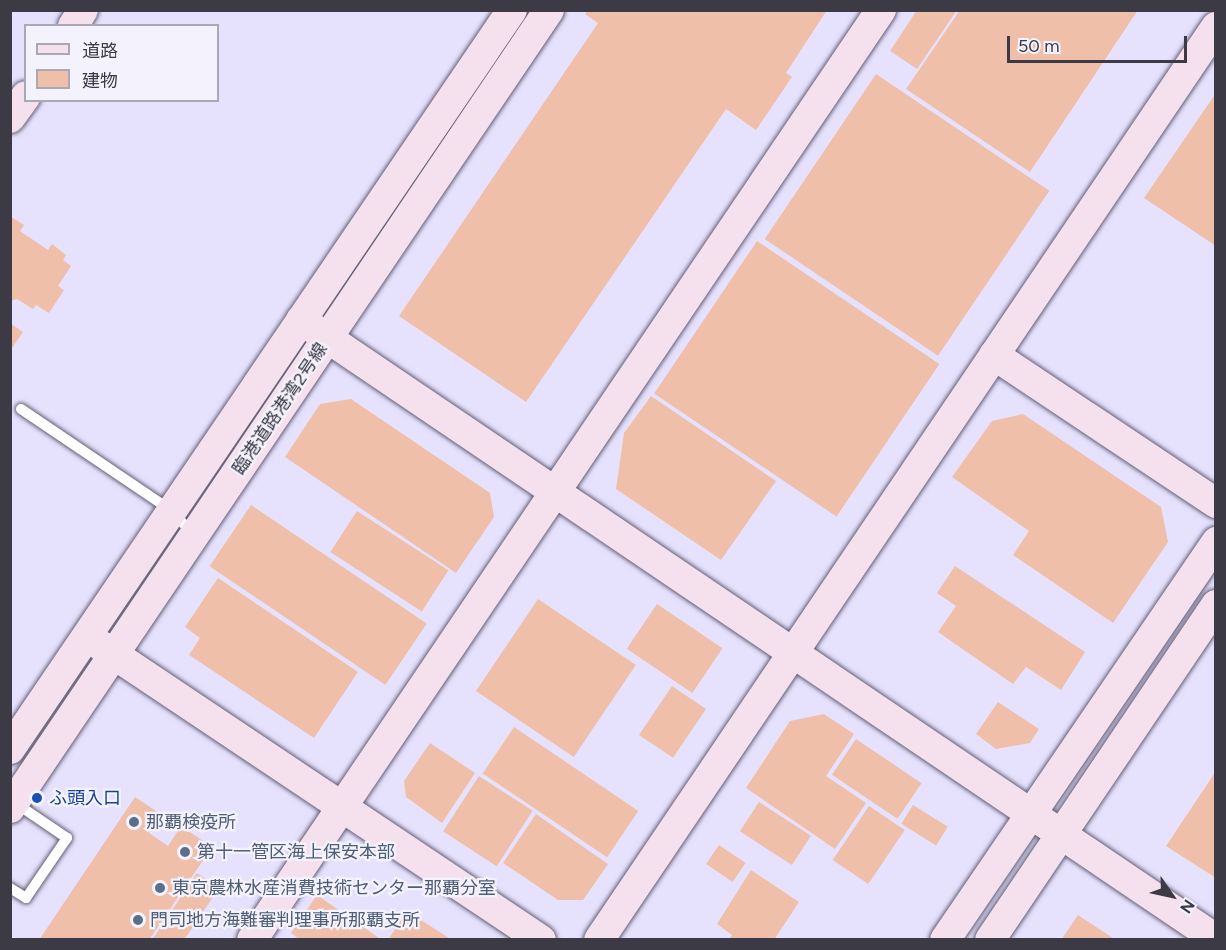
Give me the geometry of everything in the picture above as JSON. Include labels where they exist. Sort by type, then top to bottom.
[{"type":"street","points":[[74,24],[83,10]]},
{"type":"street","name":"臨港道路港湾2号線","points":[[10,749],[512,10]]},
{"type":"street","name":"臨港道路港湾2号線","points":[[12,805],[549,10]]},
{"type":"street","points":[[252,939],[881,10]]},
{"type":"street","points":[[599,939],[1215,27]]},
{"type":"street","points":[[10,118],[24,99]]},
{"type":"street","points":[[301,320],[1215,939]]},
{"type":"street","points":[[994,355],[1215,503]]},
{"type":"street","points":[[945,939],[1215,542]]},
{"type":"street","points":[[990,939],[1215,605]]},
{"type":"street","points":[[87,636],[541,939]]},
{"type":"lane","points":[[21,409],[172,511],[195,536]]},
{"type":"lane","points":[[10,888],[26,898],[67,838],[12,805]]},
{"type":"building","points":[[588,10],[827,10],[786,73],[792,77],[756,130],[726,109],[526,402],[399,316],[598,23],[585,14]]},
{"type":"building","points":[[917,10],[957,10],[917,69],[890,51]]},
{"type":"building","points":[[960,10],[1138,10],[1030,172],[906,89]]},
{"type":"building","points":[[876,74],[1049,191],[938,356],[765,239]]},
{"type":"building","points":[[1216,93],[1216,246],[1144,198]]},
{"type":"building","points":[[10,216],[24,225],[20,231],[48,250],[52,244],[66,255],[63,260],[71,266],[58,286],[64,290],[49,313],[36,305],[33,309],[17,299],[10,301]]},
{"type":"building","points":[[757,241],[939,364],[836,517],[654,394]]},
{"type":"building","points":[[10,323],[23,332],[10,351]]},
{"type":"building","points":[[651,396],[776,481],[721,560],[616,489],[624,433]]},
{"type":"building","points":[[351,399],[490,493],[494,517],[456,573],[285,457],[320,404]]},
{"type":"building","points":[[1023,414],[1161,507],[1168,542],[1113,623],[1013,555],[1029,531],[952,477],[992,421]]},
{"type":"building","points":[[251,505],[427,624],[385,685],[210,566]]},
{"type":"building","points":[[357,511],[448,570],[422,611],[330,552]]},
{"type":"building","points":[[955,566],[1085,652],[1061,690],[1026,667],[1013,684],[938,632],[956,606],[937,593]]},
{"type":"building","points":[[218,578],[358,672],[314,738],[189,655],[200,638],[185,627]]},
{"type":"building","points":[[538,599],[636,665],[574,757],[476,691]]},
{"type":"building","points":[[657,604],[722,648],[692,693],[627,649]]},
{"type":"building","points":[[672,686],[706,709],[673,758],[639,735]]},
{"type":"building","points":[[998,702],[1039,729],[1030,743],[996,749],[976,734]]},
{"type":"building","points":[[824,714],[854,734],[826,776],[866,803],[835,849],[746,788],[790,721]]},
{"type":"building","points":[[514,727],[638,811],[607,857],[483,773]]},
{"type":"building","points":[[856,739],[921,783],[897,819],[832,775]]},
{"type":"building","points":[[430,743],[475,773],[442,823],[406,797],[404,781]]},
{"type":"building","points":[[1216,771],[1216,878],[1166,846]]},
{"type":"building","points":[[479,776],[533,811],[497,866],[443,831]]},
{"type":"building","points":[[135,797],[162,815],[149,833],[168,846],[181,826],[212,847],[149,940],[39,940]]},
{"type":"building","points":[[759,802],[811,836],[792,865],[740,831]]},
{"type":"building","points":[[913,805],[948,827],[936,845],[901,824]]},
{"type":"building","points":[[869,806],[905,830],[868,884],[833,860]]},
{"type":"building","points":[[536,814],[608,864],[583,900],[558,900],[503,863]]},
{"type":"building","points":[[719,845],[746,863],[733,882],[706,864]]},
{"type":"building","points":[[751,870],[799,902],[774,940],[729,940],[732,935],[717,924]]},
{"type":"building","points":[[197,873],[219,888],[184,940],[152,940]]},
{"type":"building","points":[[317,895],[382,940],[300,940],[291,933]]},
{"type":"building","points":[[407,911],[452,940],[388,940]]},
{"type":"building","points":[[1078,915],[1116,940],[1061,940]]},
{"type":"place","name":"ふ頭入口","points":[[37,798]]},
{"type":"place","name":"那覇検疫所","points":[[134,822]]},
{"type":"place","name":"第十一管区海上保安本部","points":[[185,852]]},
{"type":"place","name":"東京農林水産消費技術センター那覇分室","points":[[160,888]]},
{"type":"place","name":"門司地方海難審判理事所那覇支所","points":[[138,920]]}]
